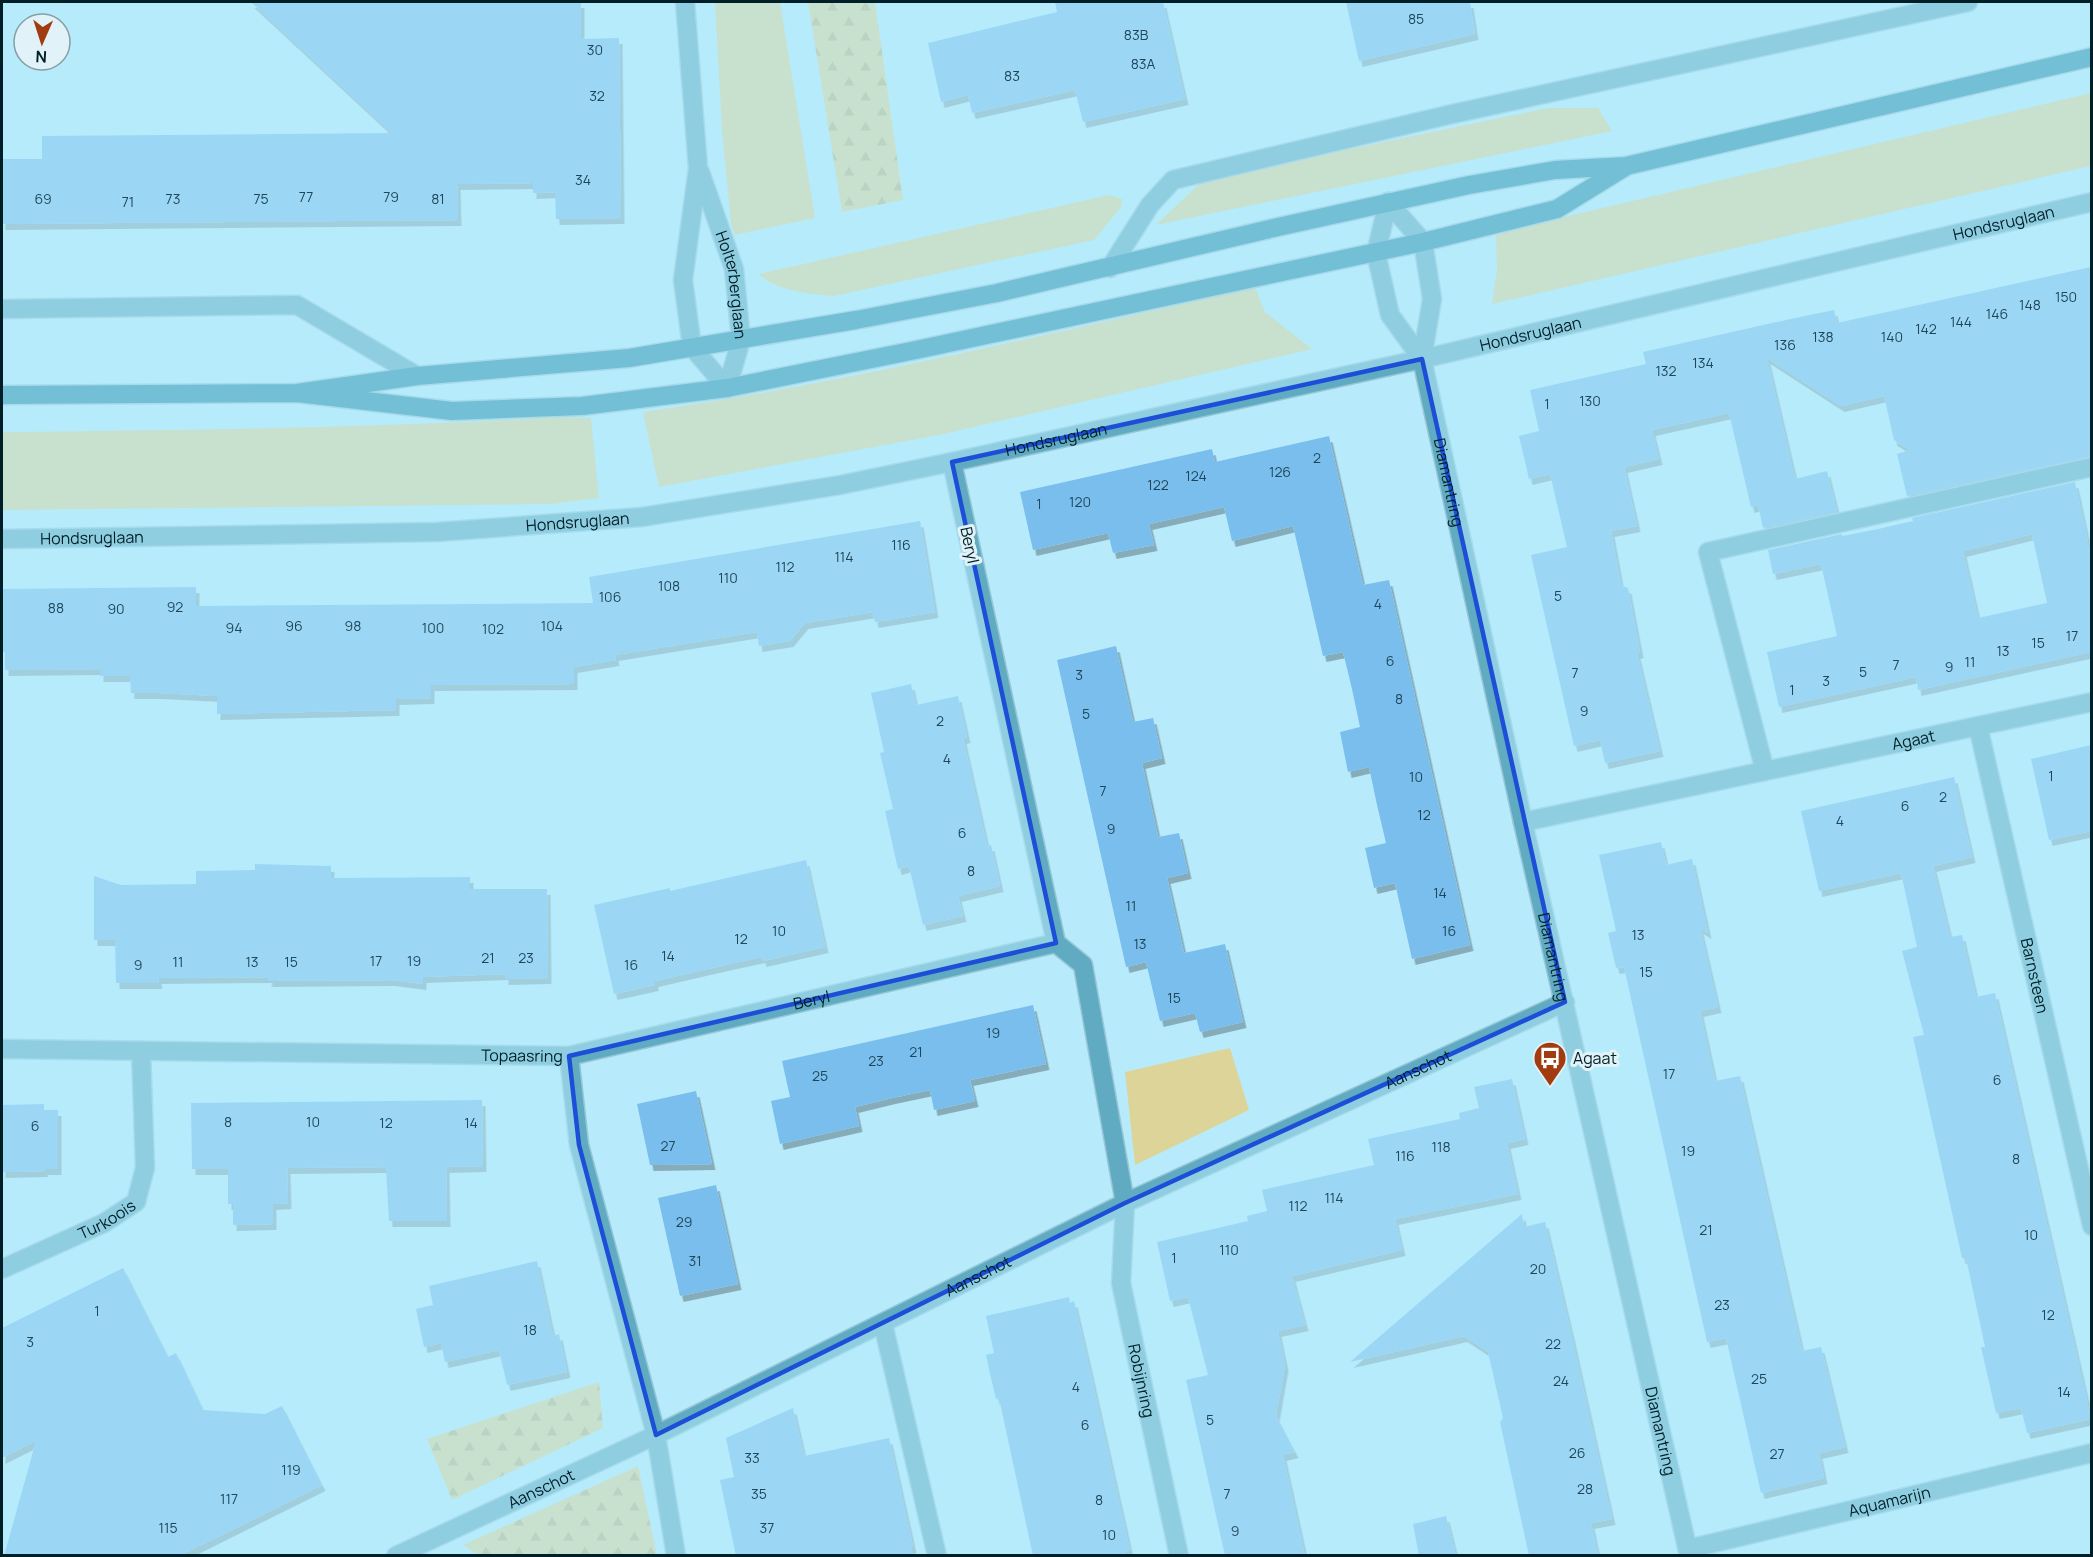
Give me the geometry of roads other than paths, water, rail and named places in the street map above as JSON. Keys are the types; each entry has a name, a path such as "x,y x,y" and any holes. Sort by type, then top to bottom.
{"main road":[{"path":"297,393 417,376 629,358 997,293 1388,202 1555,170 1626,166 2091,57"},
{"path":"2,395 297,393 452,411 582,406 728,387 939,346 1423,242 1557,209 1626,166"}],"street":[{"name":"Holterberglaan","path":"685,2 698,168 683,280 692,347"},
{"path":"1110,268 1150,205 1173,180 1452,114 1968,2"},
{"name":"Holterberglaan","path":"698,168 734,269 741,340 728,387"},
{"path":"1388,202 1423,242"},
{"name":"Diamantring","path":"1388,202 1376,253 1390,315 1422,359"},
{"name":"Hondsruglaan","path":"2,539 437,532 642,517 840,485 952,462 1422,359 2091,202"},
{"name":"Diamantring","path":"1423,242 1432,299 1422,359 1523,822 1688,1552"},
{"path":"2,309 297,305 417,376"},
{"path":"692,347 728,387"},
{"name":"Beryl","path":"569,1056 1056,944 952,462"},
{"path":"1765,771 1708,552 2091,467"},
{"name":"Agaat","path":"1523,822 2091,702"},
{"name":"Barnsteen","path":"1978,726 2091,1226"},
{"path":"1056,944 1083,965 1125,1203"},
{"name":"Aanschot","path":"396,1556 656,1435 1125,1203 1565,1002"},
{"name":"Topaasring","path":"2,1049 569,1056 579,1145 656,1435 676,1556"},
{"name":"Turkoois","path":"2,1269 104,1223 136,1202 145,1168 141,1051"},
{"name":"Robijnring","path":"1125,1203 1121,1283 1179,1556"},
{"path":"883,1324 937,1556"},
{"name":"Aquamarijn","path":"1688,1552 2091,1453"}],"place":[{"name":"Agaat","path":"1550,1087"}]}
